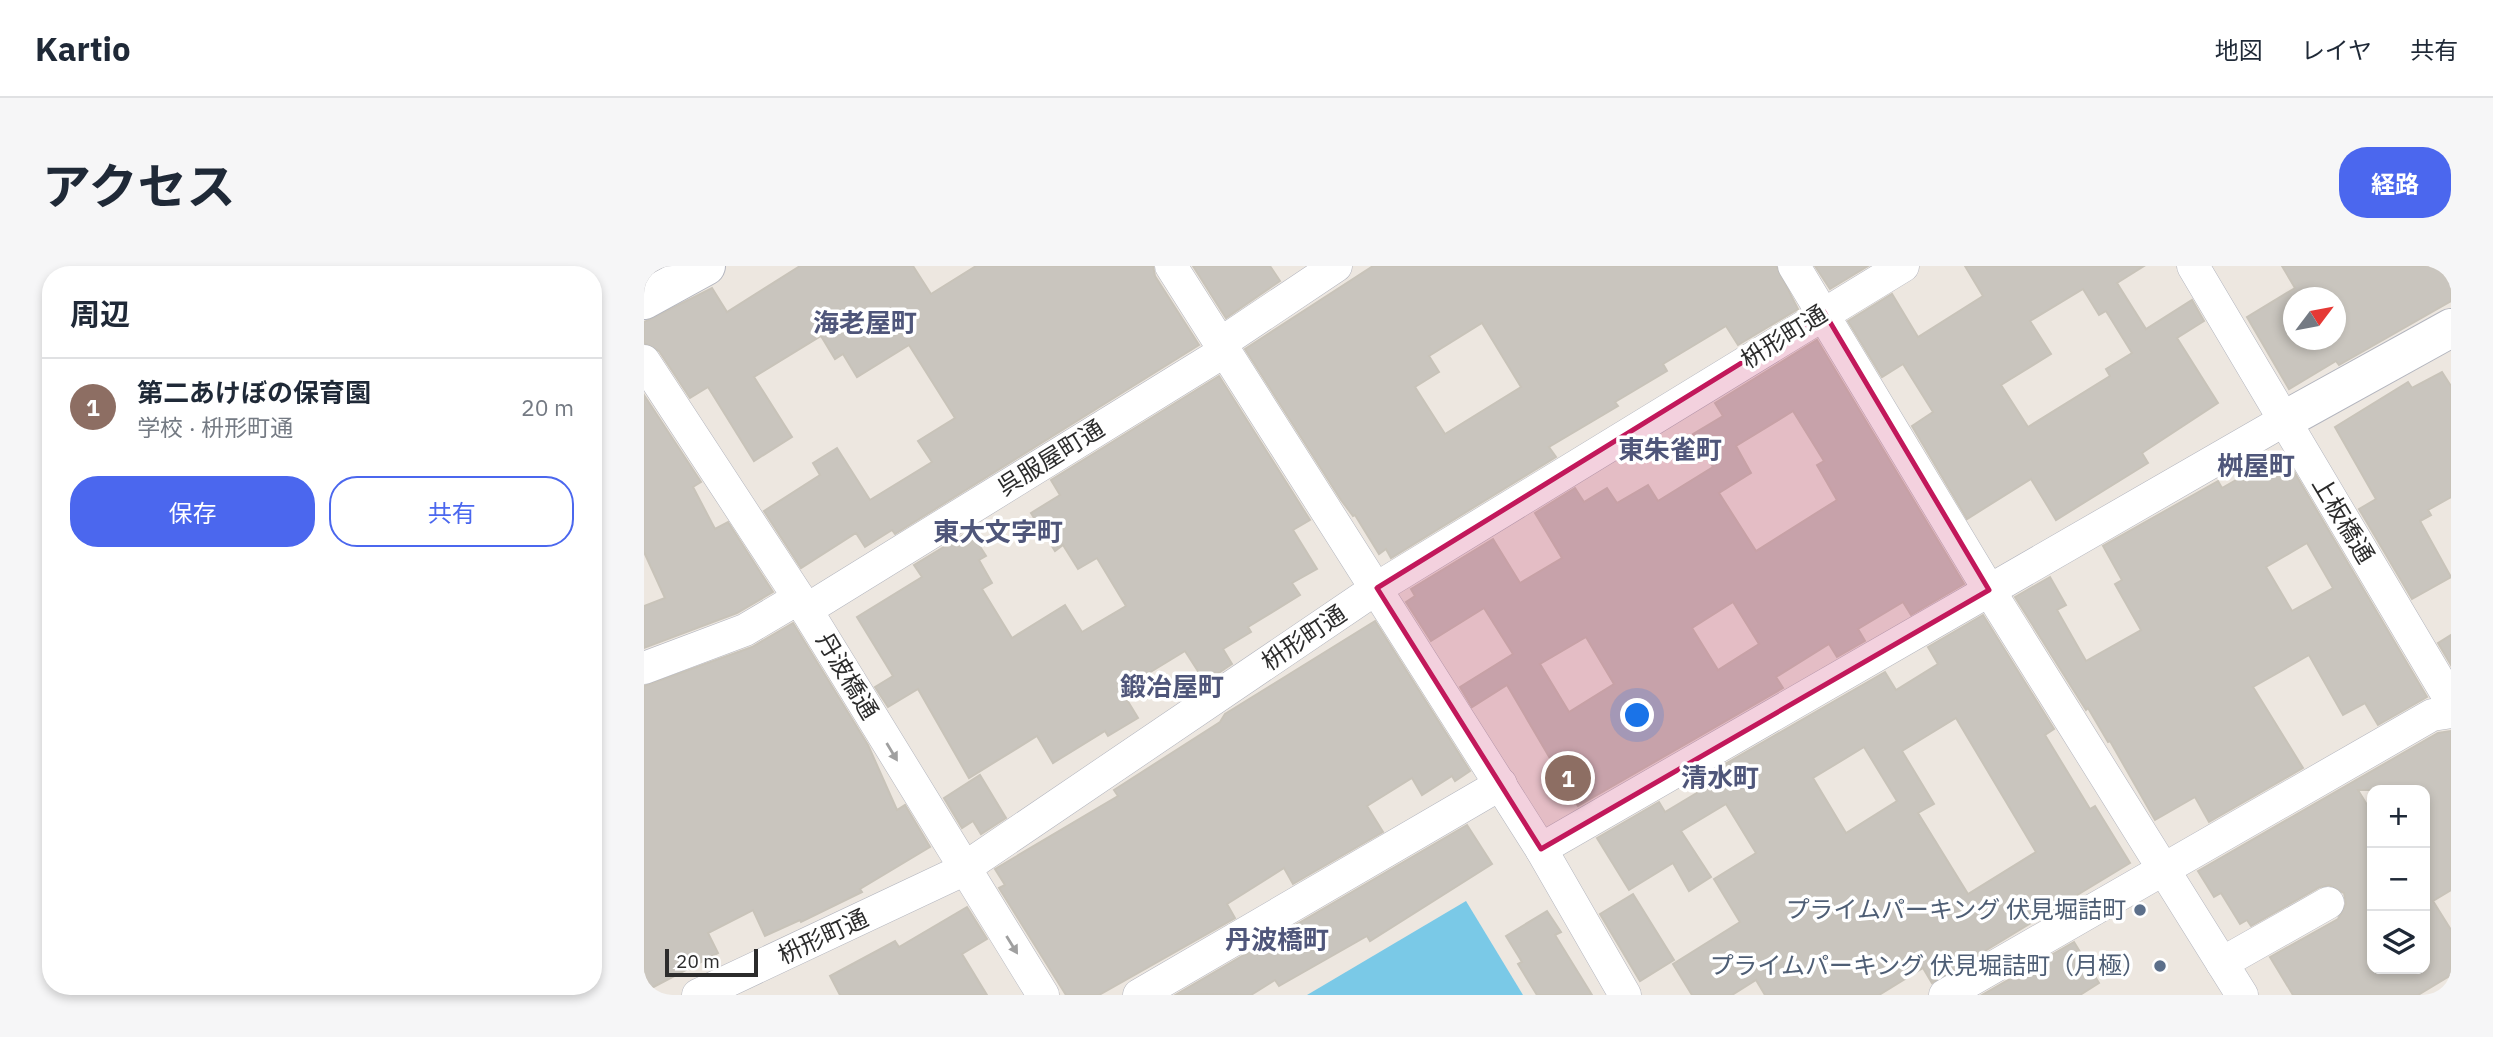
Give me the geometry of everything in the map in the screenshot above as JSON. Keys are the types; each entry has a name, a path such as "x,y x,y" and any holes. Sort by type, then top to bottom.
{"street":[{"path":"644,300 706,266"},
{"path":"1171,266 1501,784 1625,995"},
{"name":"呉服屋町通","path":"644,668 745,630 802,604 1223,347 1336,266"},
{"path":"1794,266 1825,312 1989,590 2242,995"},
{"name":"枡形町通","path":"698,995 844,929 964,868 1377,588 1903,266"},
{"name":"上板橋通","path":"2193,266 2451,701"},
{"path":"1541,849 2283,421 2451,328"},
{"name":"丹波橋通","path":"644,362 802,604 1043,995"},
{"path":"1945,995 2432,715 2451,712"},
{"path":"1139,995 1501,784"},
{"path":"2222,963 2328,903"}],"highlighted area":[{"path":"1824,312 1989,590 1541,849 1377,588"}],"water":[{"path":"1466,901 1523,995 1307,995"}],"building":[{"path":"800,266 913,266 931,294 976,266 1153,266 1155,276 1199,345 895,534 892,530 865,547 856,533 801,568 764,511 820,475 813,463 837,448 870,500 932,462 918,441 955,418 909,345 857,377 843,354 835,359 821,336 754,377 792,437 754,461 708,387 690,398 659,351 644,343 644,322 712,288 727,312"},
{"path":"1193,266 1270,266 1280,281 1226,318"},
{"path":"1373,266 1776,266 1798,309 1738,345 1726,326 1663,364 1667,371 1615,402 1618,406 1549,447 1556,457 1391,558 1386,549 1379,554 1355,515 1353,516 1341,500 1245,349","holes":["1482,323 1521,387 1445,434 1415,387 1439,372 1429,356"]},
{"path":"1815,266 1868,266 1830,289"},
{"path":"1965,266 2144,266 2117,283 2146,329 2192,300 2204,321 2177,338 2218,403 2142,453 2148,463 2056,520 2031,479 1967,519 1912,426 1933,412 1903,364 1882,377 1848,321 1892,294 1918,337 1983,296","holes":["2083,289 2099,315 2106,311 2132,353 2106,369 2110,376 2028,427 2001,385 2051,354 2030,321"]},
{"path":"2282,266 2451,266 2451,301 2339,365 2336,361 2289,389 2247,317 2283,295 2283,350 2346,350 2346,287 2294,287"},
{"path":"1817,340 1964,584 1911,615 1903,602 1858,629 1865,641 1837,657 1829,644 1776,677 1783,688 1578,806 1507,685 1472,707 1460,687 1513,654 1484,608 1431,641 1406,602 1415,596 1411,589 1493,539 1520,583 1562,558 1535,513 1575,488 1584,502 1607,488 1617,503 1648,485 1658,501 1713,467 1693,434 1723,416 1715,403","holes":["1793,411 1824,461 1817,465 1837,500 1756,551 1719,493 1751,473 1736,446","1733,602 1759,644 1718,670 1692,628","1586,637 1614,684 1569,712 1540,664"]},
{"path":"2442,372 2451,386 2451,497 2428,510 2431,515 2420,521 2451,577 2412,599 2359,509 2376,499 2335,427 2408,382 2412,388"},
{"path":"1219,376 1310,520 1293,530 1317,569 1292,583 1300,595 1248,627 1251,632 1223,649 1232,664 1205,682 1185,651 1121,690 1138,718 1108,736 1105,731 1053,763 1037,736 969,778 918,689 888,707 875,687 893,676 857,617 922,577 914,565 970,531 986,556 979,560 992,583 982,589 1012,638 1065,605 1082,632 1126,606 1097,558 1078,569 1063,545 1055,551 1031,513 1060,495 1051,480"},
{"path":"644,395 701,482 693,487 715,529 728,522 773,592 737,613 644,648 644,606 665,598 644,552"},
{"path":"2283,453 2427,697 2378,725 2365,703 2343,715 2309,655 2253,687 2303,768 2209,822 2195,797 2155,820 2110,741 2108,742 2088,708 2086,710 2015,597 2050,577 2066,605 2057,610 2086,661 2141,630 2115,584 2122,580 2103,546 2218,481 2222,488","holes":["2307,543 2333,588 2292,611 2266,567"]},
{"path":"1983,615 2054,729 2045,735 2090,809 2095,806 2130,863 1932,983 1923,968 1879,995 1765,995 1756,980 1732,995 1692,995 1673,964 1740,922 1714,879 1756,853 1726,804 1681,831 1711,877 1689,891 1673,863 1629,890 1597,838 1659,802 1665,812 1725,776 1720,767 1885,672 1896,690 1938,664 1928,647","holes":["1956,718 2036,852 1968,894 1918,813 1934,804 1902,751","1864,747 1897,801 1846,833 1813,778"]},
{"path":"1375,621 1470,771 1455,781 1452,776 1422,795 1412,778 1367,806 1383,832 1293,884 1284,868 1227,904 1235,918 1099,995 1066,995 999,888 1005,885 995,869 1118,796 1114,790 1220,722 1225,714"},
{"path":"793,623 868,745 897,810 905,805 930,847 860,889 862,892 801,922 800,920 765,936 753,910 708,933 718,953 644,992 644,686 752,647"},
{"path":"2451,635 2451,665 2438,643"},
{"path":"2451,731 2451,890 2433,901 2451,930 2451,975 2418,995 2293,995 2270,957 2338,919 2346,904 2344,893 2329,885 2320,887 2251,926 2247,920 2240,924 2221,893 2214,897 2198,871 2438,733"},
{"path":"980,775 1006,818 981,834 973,821 962,828 944,798"},
{"path":"1467,825 1492,864 1370,941 1367,936 1279,986 1275,980 1251,995 1177,994"},
{"path":"1633,894 1674,960 1640,981 1600,914"},
{"path":"967,907 987,939 962,954 987,995 840,995 830,976 895,941 899,947"},
{"path":"1547,911 1561,932 1555,935 1592,995 1537,995 1518,964 1522,962 1506,936"},
{"path":"2074,942 2099,983 2080,995 1982,995"}],"place":[{"name":"第二あけぼの保育園","path":"1568,778"},
{"name":"プライムパーキング 伏見堀詰町","path":"2140,910"},
{"name":"プライムパーキング 伏見堀詰町（月極）","path":"2160,966"}],"district":[{"name":"海老屋町","path":"865,323"},
{"name":"東朱雀町","path":"1670,450"},
{"name":"桝屋町","path":"2256,466"},
{"name":"東大文字町","path":"998,532"},
{"name":"鍛冶屋町","path":"1172,687"},
{"name":"清水町","path":"1720,778"},
{"name":"丹波橋町","path":"1277,940"}]}
